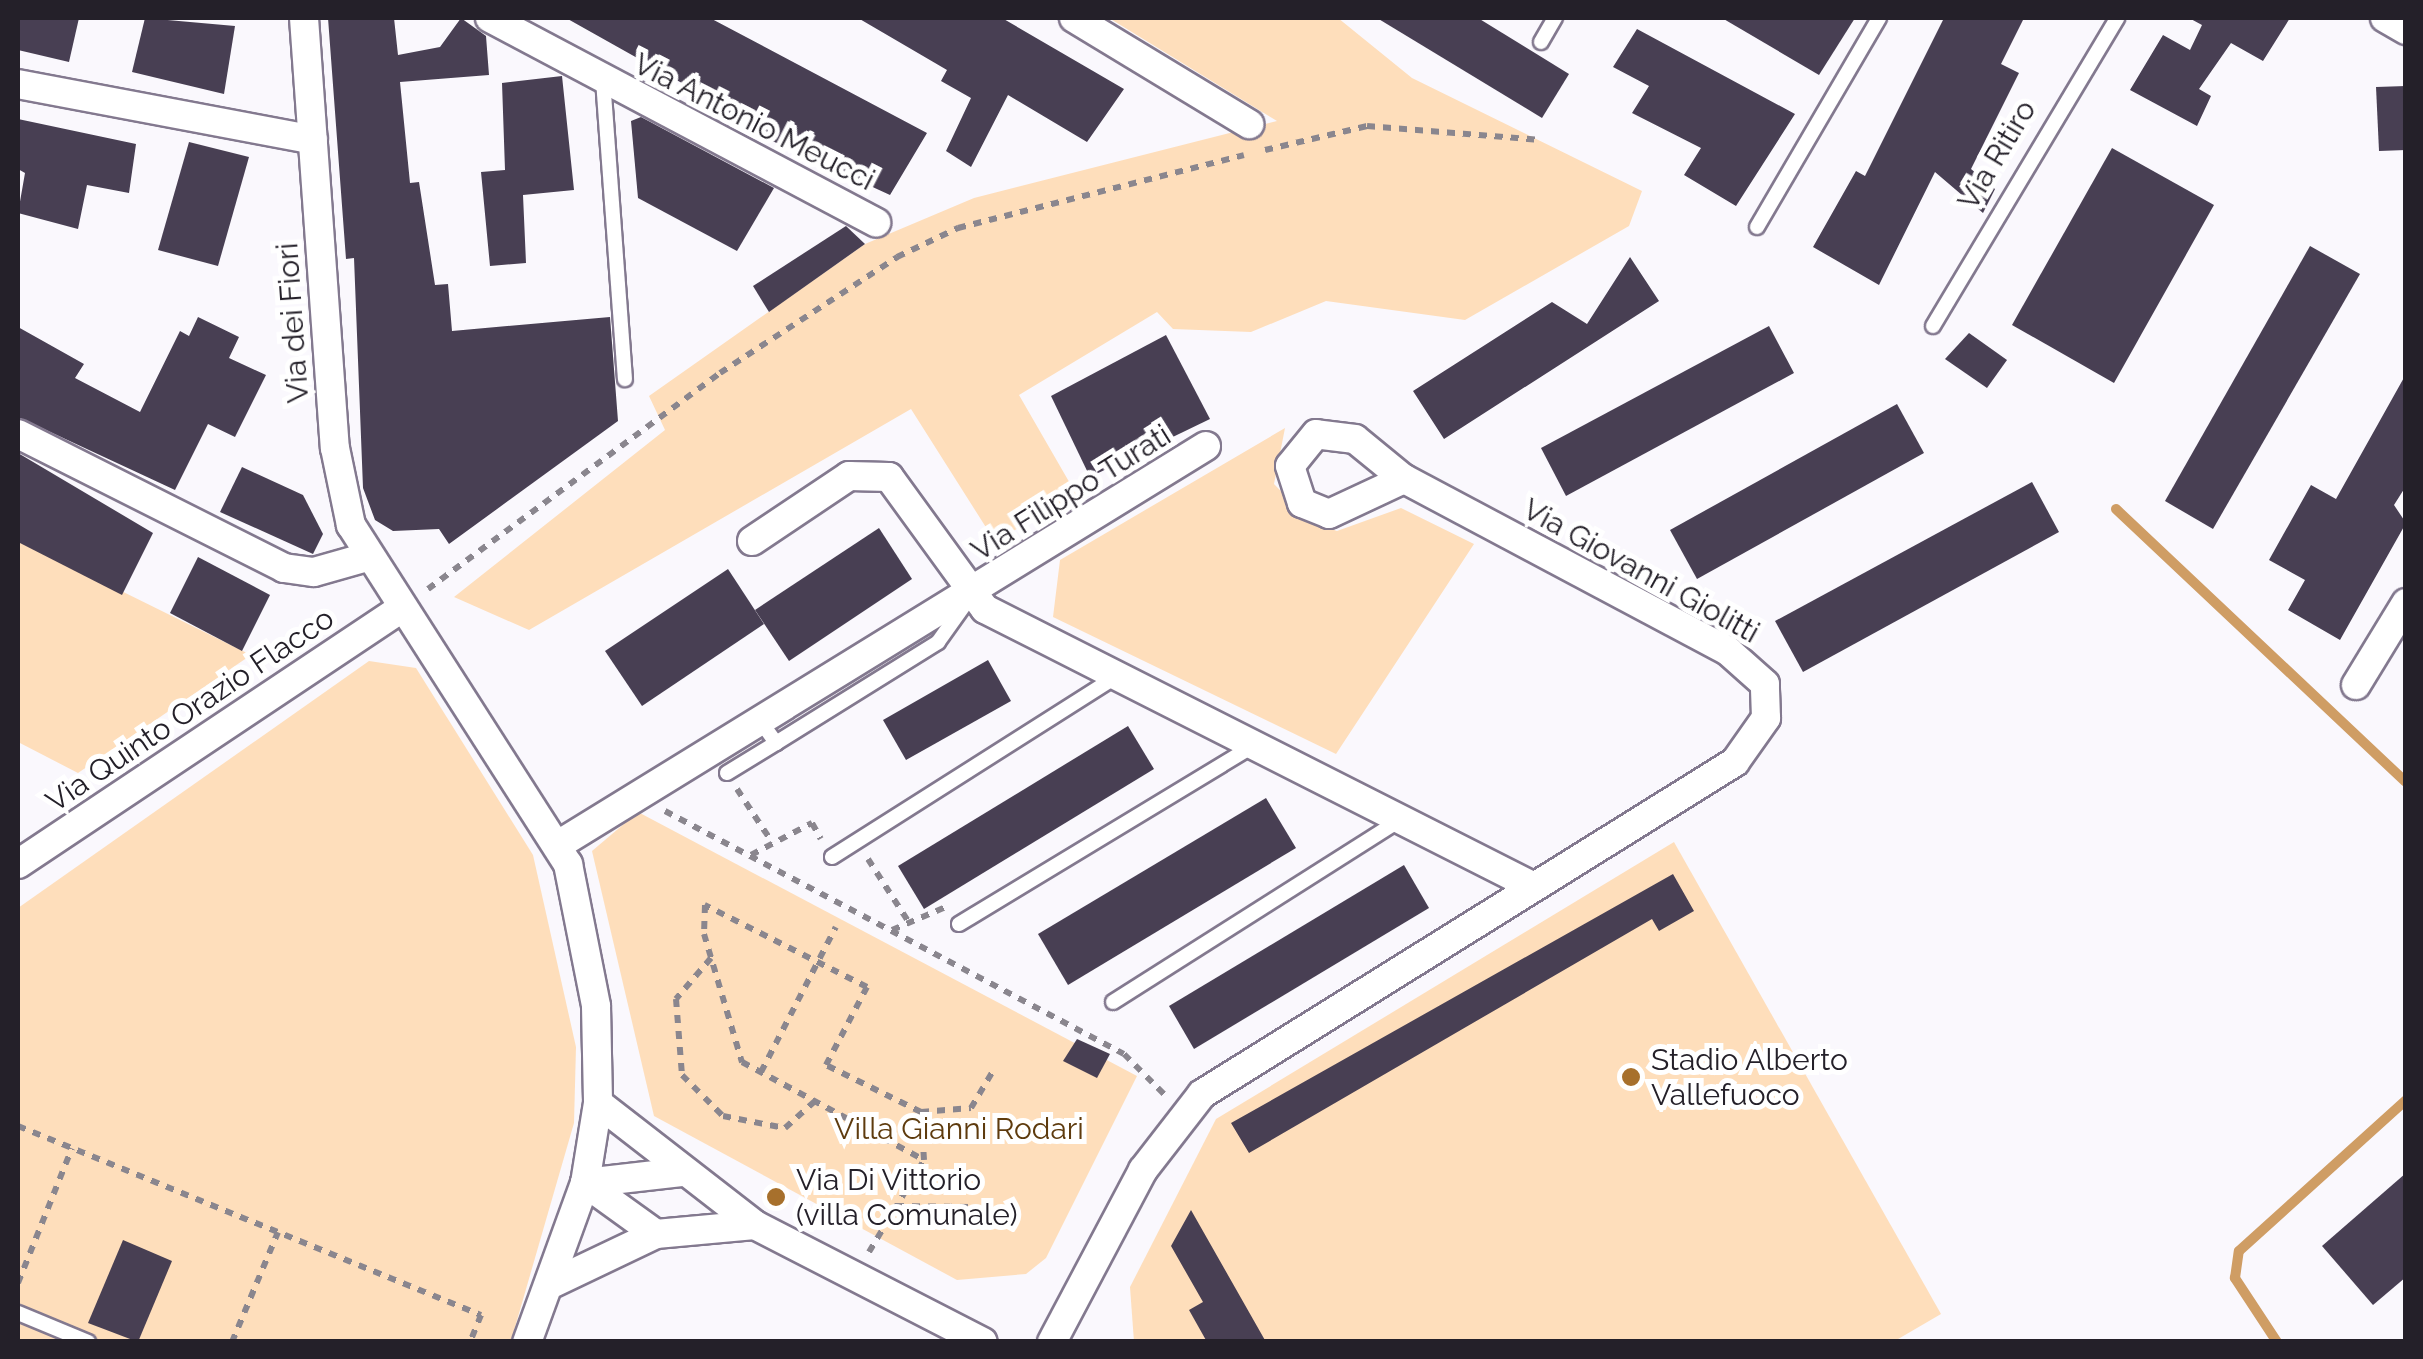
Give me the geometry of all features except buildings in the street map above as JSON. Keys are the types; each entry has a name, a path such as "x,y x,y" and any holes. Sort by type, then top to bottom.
{"street":[{"name":"Via dei Fiori","path":"304,18 334,448 368,557 399,610 558,844"},
{"name":"Via Antonio Meucci","path":"490,18 876,222"},
{"path":"1074,18 1249,124"},
{"path":"2385,18 2406,30"},
{"path":"18,84 313,140"},
{"path":"18,434 284,568 314,572 368,557"},
{"name":"Via Filippo Turati","path":"558,844 638,797 768,733 971,594 1206,446"},
{"path":"752,540 849,476 876,471 898,484 971,594 1116,677 1534,888"},
{"name":"Via Giovanni Giolitti","path":"1052,1342 1181,1114 1230,1073 1736,762 1766,718 1765,684 1728,651 1404,479"},
{"path":"2356,685 2406,602"},
{"name":"Via Quinto Orazio Flacco","path":"18,864 399,610"},
{"path":"527,1342 585,1183 598,1103 596,1006 558,844"},
{"path":"598,1103 681,1172 755,1225 983,1342"},
{"path":"585,1183 681,1172"},
{"path":"585,1183 656,1234"},
{"path":"551,1284 656,1234 755,1225"}],"lane":[{"path":"1540,42 1555,18"},
{"path":"1757,226 1879,18"},
{"name":"Via Ritiro","path":"1933,326 2118,18"},
{"name":"Via Antonio Meucci","path":"603,80 625,379"},
{"path":"832,857 1116,677"},
{"name":"Via Filippo Turati","path":"727,773 768,733"},
{"path":"959,924 1253,746"},
{"path":"1113,1002 1400,820"},
{"path":"18,1313 88,1342"}],"path":[{"path":"399,610 720,373 843,289 958,228 1368,126 1540,140"},
{"path":"727,773 772,842"},
{"path":"638,797 1124,1054 1181,1114"},
{"path":"750,856 812,823 832,857"},
{"path":"857,842 908,921"},
{"path":"892,930 944,900 959,924"},
{"path":"924,1160 742,1062 711,958 705,905 867,988 826,1065 921,1112 971,1108 993,1071"},
{"path":"760,1072 836,927"},
{"path":"711,958 676,999 682,1075 722,1116 785,1128 815,1101"},
{"path":"856,1275 924,1160 921,1112"},
{"path":"18,1126 481,1315 470,1342"},
{"path":"18,1284 72,1148"},
{"path":"894,1206 970,1207"},
{"path":"232,1342 278,1232"}],"green space":[{"path":"1109,18 1338,18 1412,78 1642,191 1629,226 1465,320 1326,301 1251,332 1173,329 1157,312 1019,395 1079,499 994,540 911,409 529,630 454,597 665,430 649,396 865,244 974,198 1277,121"},
{"path":"1285,428 1274,484 1311,522 1337,531 1401,508 1474,544 1336,754 1053,617 1060,560"},
{"path":"18,540 251,655 78,773 18,742"},
{"path":"369,661 416,668 533,855 576,1047 574,1123 511,1341 18,1341 18,908"},
{"name":"Villa Gianni Rodari","path":"638,812 1137,1076 1046,1258 1026,1274 957,1280 654,1116 592,851"},
{"name":"Stadio Alberto Vallefuoco","path":"1674,842 1941,1314 1893,1342 1134,1342 1130,1287 1216,1119"}],"waterway":[{"path":"2116,509 2406,782"},
{"path":"2277,1342 2235,1278 2239,1251 2406,1100"}],"place":[{"name":"Stadio Alberto Vallefuoco","path":"1631,1077"},
{"name":"Via Di Vittorio (villa Comunale)","path":"776,1197"}]}
